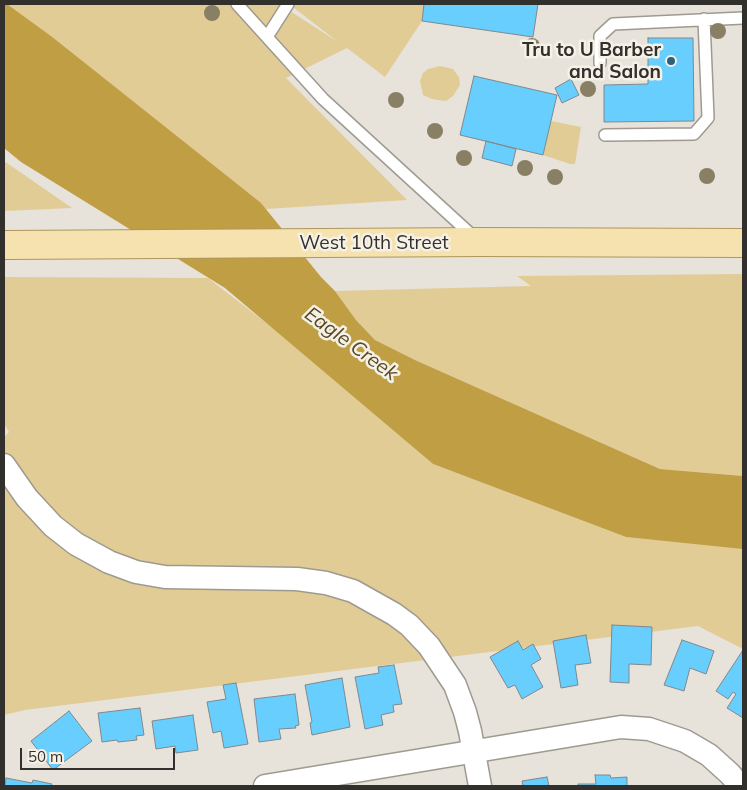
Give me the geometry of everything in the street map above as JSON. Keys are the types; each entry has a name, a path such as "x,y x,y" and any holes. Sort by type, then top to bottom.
{"main road":[{"name":"West 10th Street","path":"4,245 480,242 743,243"}],"street":[{"path":"4,465 27,498 53,526 84,549 136,572 165,577 298,579 316,581 344,588 378,604 409,625 429,646 455,685 470,731 480,786"},
{"path":"265,786 611,728 640,727 668,734 693,746 709,756 730,774 740,786"}],"lane":[{"path":"237,4 323,99 480,242"},
{"path":"267,37 288,4"},
{"path":"600,63 600,36 612,24 743,18"},
{"path":"605,135 694,134 708,118 704,20"}],"shaded area":[{"path":"7,4 279,4 338,42 289,4 424,4 422,21 385,77 347,48 286,78 407,200 266,209 51,36"},
{"path":"440,66 453,69 459,77 460,85 453,96 446,101 432,99 423,95 420,81 423,73 428,69"},
{"path":"551,121 581,127 575,164 543,155"},
{"path":"4,161 72,208 4,211"},
{"path":"743,274 743,476 660,469 415,360 375,340 356,320 335,291 531,286 517,276"},
{"path":"4,277 208,278 274,329 433,464 626,537 743,548 743,649 698,626 25,710 4,715 4,437 9,432 4,424"}],"water":[{"name":"Eagle Creek","path":"4,4 7,4 51,36 261,203 321,277 335,291 356,320 375,340 415,360 660,469 743,476 743,549 626,537 433,464 225,288 21,162 4,148"}],"building":[{"path":"424,4 538,4 533,37 422,21"},
{"name":"Tru to U Barber and Salon","path":"648,38 693,38 694,121 604,122 604,85 648,84"},
{"path":"474,76 557,95 543,155 460,135"},
{"path":"571,79 579,95 562,103 555,88"},
{"path":"486,141 516,149 512,166 482,158"},
{"path":"612,625 652,627 651,665 629,664 629,683 610,682"},
{"path":"586,635 591,663 575,665 578,685 561,688 553,641"},
{"path":"682,640 714,651 706,674 690,668 684,691 664,685"},
{"path":"518,641 523,650 533,644 541,659 531,665 543,687 522,699 515,685 508,688 490,657"},
{"path":"743,650 743,718 727,708 736,694 733,692 728,699 716,691"},
{"path":"394,665 402,704 393,705 394,712 381,715 383,725 365,729 355,677 379,673 378,667"},
{"path":"342,678 350,727 312,735 310,723 312,722 305,685"},
{"path":"236,683 248,744 224,748 221,731 213,733 207,702 226,699 223,685"},
{"path":"295,694 299,725 295,726 296,728 279,729 281,739 259,742 254,699"},
{"path":"140,708 144,735 136,736 137,740 102,742 98,713"},
{"path":"69,711 92,741 53,770 31,741"},
{"path":"193,715 198,750 176,753 175,746 156,749 152,721"},
{"path":"595,775 610,775 611,778 627,777 627,786 578,786 578,784 596,784"},
{"path":"547,777 549,786 523,786 522,781"},
{"path":"6,778 32,783 33,780 52,784 51,786 5,786"}],"place":[{"name":"Tru to U Barber and Salon","path":"671,61"}]}
